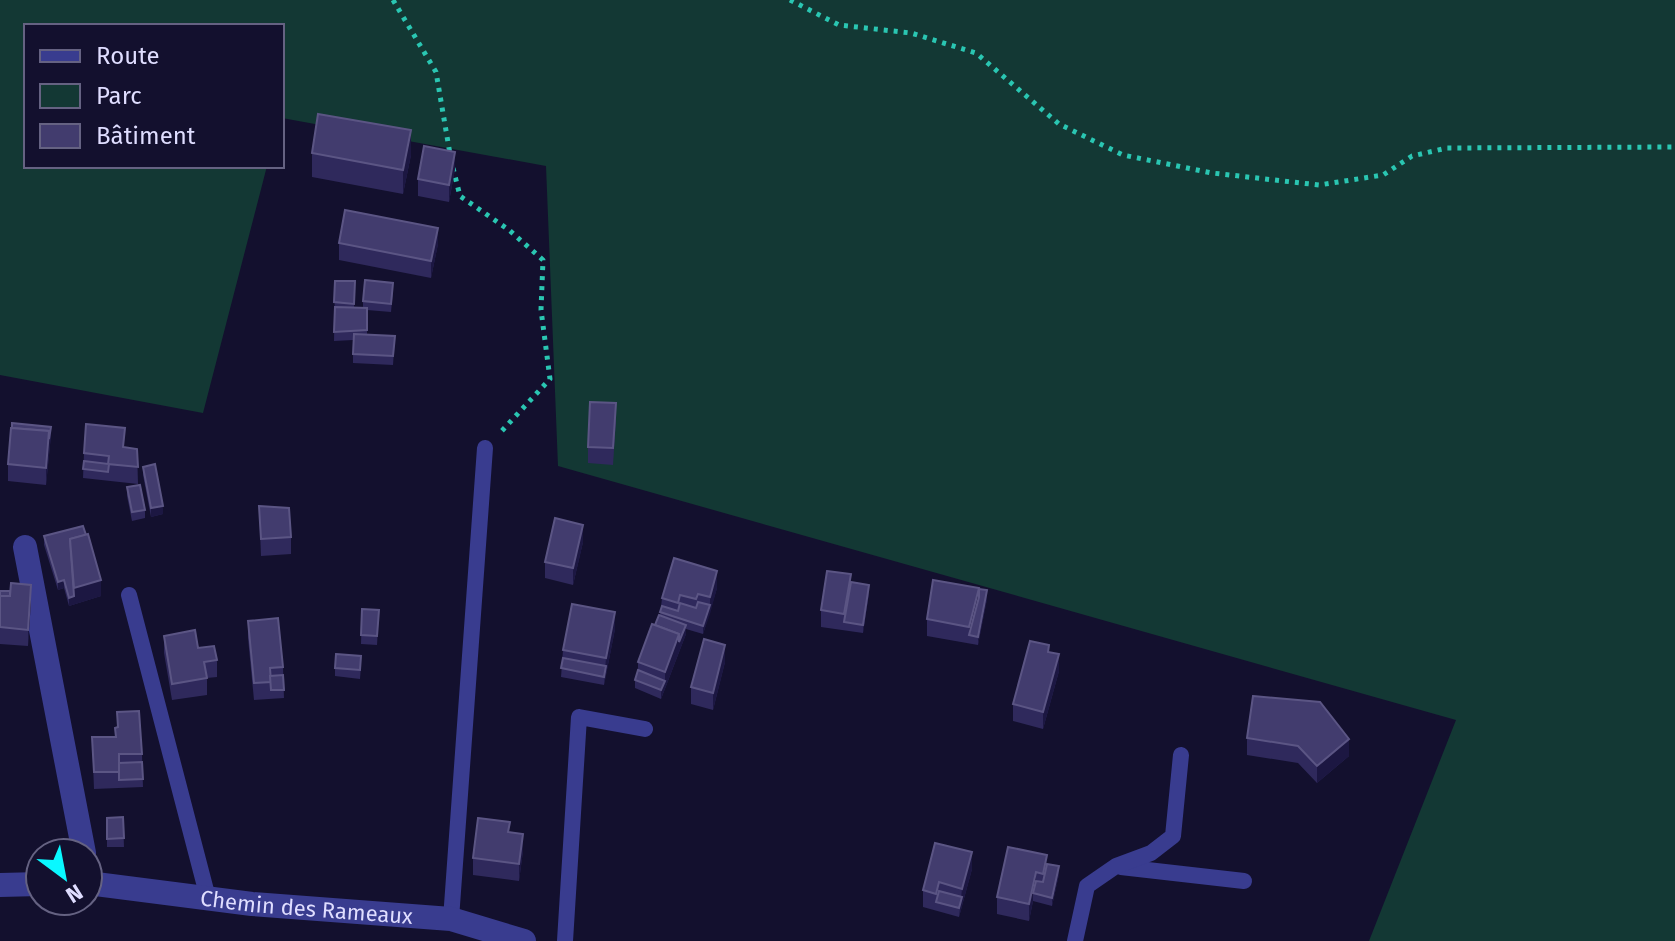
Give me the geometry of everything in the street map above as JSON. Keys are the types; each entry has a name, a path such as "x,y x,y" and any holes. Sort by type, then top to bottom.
{"street":[{"path":"25,547 81,837"},
{"name":"Chemin des Rameaux","path":"104,882 252,904 451,919 524,941"},
{"path":"0,885 24,884"}],"lane":[{"path":"451,919 485,448"},
{"path":"129,595 208,898"},
{"path":"565,941 579,717 645,729"},
{"path":"1075,941 1087,886 1116,866 1151,853 1173,836 1181,755"},
{"path":"1116,866 1244,881"}],"path":[{"path":"393,0 436,72 449,154 460,196 509,230 543,260 541,310 550,379 485,448"},
{"path":"790,0 839,25 911,33 976,53 1059,124 1123,155 1212,173 1319,185 1383,175 1412,156 1447,148 1675,147"}],"green space":[{"path":"0,0 1675,0 1675,941 1369,941 1456,720 558,466 546,166 284,118 284,24 24,24 24,168 266,168 203,413 0,375"}],"building":[{"path":"318,114 411,130 403,170 312,153"},
{"path":"424,146 455,152 449,185 418,179"},
{"path":"345,210 438,228 431,261 339,243"},
{"path":"365,280 393,283 391,304 363,301"},
{"path":"335,281 355,281 354,304 334,302"},
{"path":"335,307 367,308 367,330 334,332"},
{"path":"354,334 395,336 393,356 353,354"},
{"path":"590,402 616,403 613,448 588,447"},
{"path":"12,423 51,427 49,439 49,431 12,428"},
{"path":"86,424 125,428 123,447 137,449 138,467 108,464 109,456 84,453"},
{"path":"11,428 49,431 46,468 8,464"},
{"path":"84,461 109,464 108,472 83,469"},
{"path":"155,464 163,506 151,508 143,467"},
{"path":"140,485 145,510 132,512 127,487"},
{"path":"259,506 289,508 291,537 261,539"},
{"path":"555,518 583,525 573,568 545,562"},
{"path":"83,526 86,535 70,539 74,596 69,598 64,580 58,582 44,536"},
{"path":"88,534 101,580 74,588 70,539"},
{"path":"674,558 717,571 710,597 698,594 696,599 680,595 678,603 662,598"},
{"path":"827,571 851,574 844,614 821,610"},
{"path":"933,580 979,588 969,627 927,619"},
{"path":"851,582 869,585 863,625 844,622"},
{"path":"11,583 31,585 28,630 0,627 0,596 10,596"},
{"path":"979,589 987,590 978,637 969,635"},
{"path":"0,591 10,591 10,596 0,596"},
{"path":"698,602 710,605 703,626 660,612 662,606 678,611 680,603 696,608"},
{"path":"572,604 615,612 606,658 563,650"},
{"path":"362,609 379,610 377,636 361,635"},
{"path":"659,615 686,625 679,642 679,634 655,625"},
{"path":"278,618 283,667 270,668 271,682 254,683 248,621"},
{"path":"652,624 679,634 665,672 638,662"},
{"path":"195,630 198,648 214,646 217,660 204,662 207,678 172,684 164,636"},
{"path":"704,639 725,645 713,693 691,687"},
{"path":"1030,641 1049,645 1048,652 1059,654 1043,712 1013,704"},
{"path":"336,654 361,656 360,670 335,668"},
{"path":"563,658 606,666 604,677 561,668"},
{"path":"638,670 665,681 661,690 635,680"},
{"path":"283,675 284,690 271,690 270,676"},
{"path":"1253,696 1320,702 1349,739 1317,766 1298,746 1247,738"},
{"path":"139,711 142,754 119,754 119,772 94,772 92,737 116,737 117,712"},
{"path":"142,762 143,779 119,780 119,763"},
{"path":"123,817 124,838 107,839 107,818"},
{"path":"478,818 510,822 508,832 523,834 519,864 473,858"},
{"path":"935,843 972,852 962,889 939,882 936,894 923,890"},
{"path":"1008,847 1047,855 1043,874 1036,872 1029,904 997,897"},
{"path":"1047,864 1059,866 1052,898 1033,893 1036,881 1043,882"},
{"path":"939,891 962,897 959,908 936,902"}]}
